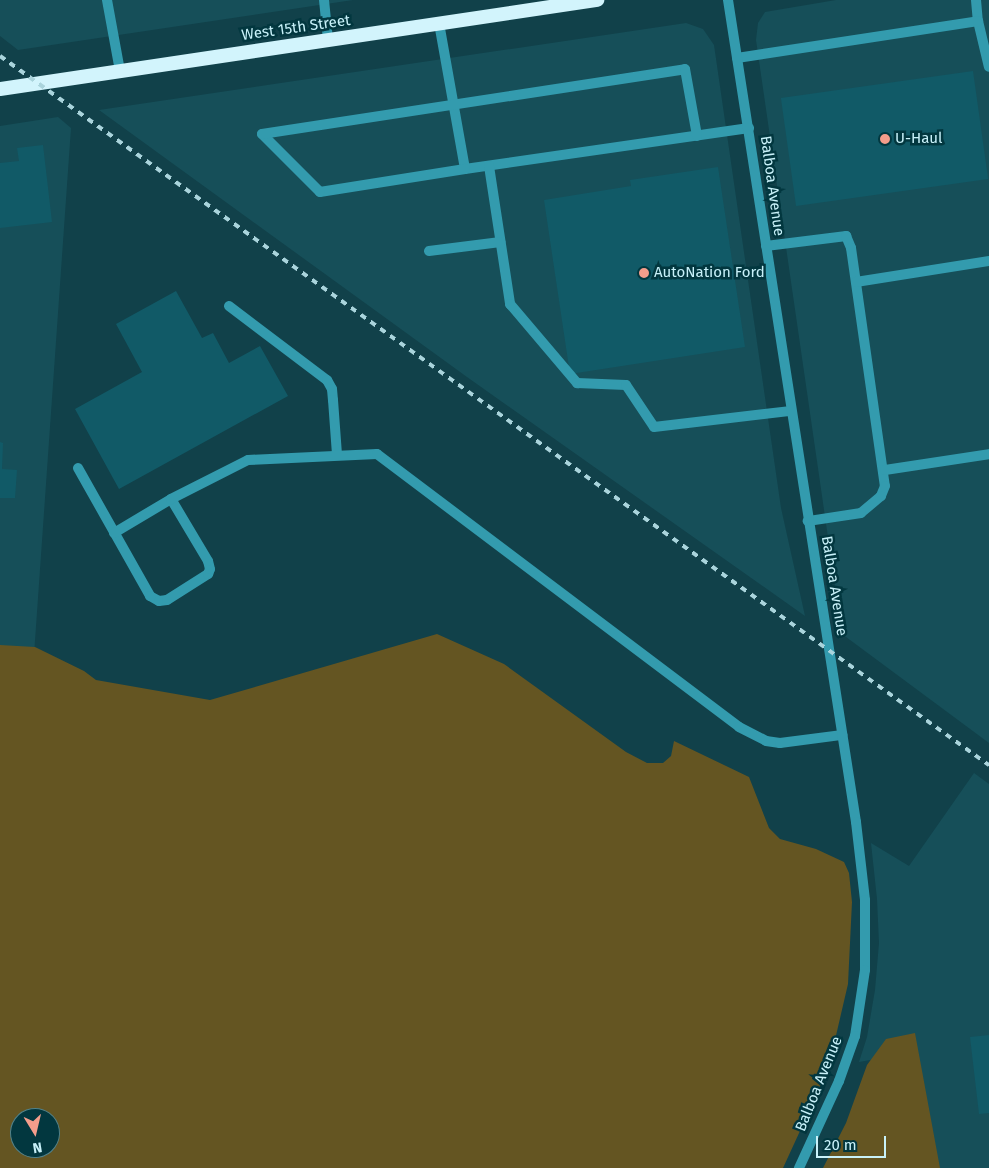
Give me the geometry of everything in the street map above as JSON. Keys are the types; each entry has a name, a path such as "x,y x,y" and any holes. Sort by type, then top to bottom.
{"highway":[{"name":"West 15th Street","path":"0,89 440,23 519,6 597,0"}],"street":[{"path":"107,0 120,71"},
{"path":"324,0 328,40"},
{"name":"Balboa Avenue","path":"728,0 842,736 864,890 865,970 860,1012 846,1063 826,1114 799,1168"},
{"path":"976,0 978,21 989,68"},
{"path":"738,58 978,21"},
{"path":"440,23 465,169"},
{"path":"697,136 685,69 262,134 320,192 465,169 697,136 748,128"},
{"path":"489,166 510,304 577,383 626,385 654,427 791,411"},
{"path":"766,246 846,236 851,248 885,470 886,486 881,496 861,513 808,522"},
{"path":"429,251 500,242"},
{"path":"856,282 989,261"},
{"path":"230,306 327,380 332,389 334,400 337,454"},
{"path":"114,533 171,499 248,460 372,452 384,456 738,727 754,736 780,743 842,736"},
{"path":"885,470 989,454"},
{"path":"78,468 150,596 159,601 167,600 208,574 210,569 208,560 171,499"}],"shaded area":[{"path":"0,0 353,0 18,50 0,36"},
{"name":"U-Haul","path":"836,0 989,0 989,743 842,634 756,40 758,23 765,12"},
{"path":"686,23 703,29 714,45 781,508 805,616 467,377 99,110"},
{"path":"58,117 71,128 33,669 0,666 0,126"},
{"path":"437,634 504,664 626,752 647,763 663,763 671,756 674,741 749,777 769,828 780,839 816,849 844,862 849,873 852,902 848,984 828,1070 783,1168 0,1168 0,645 35,647 84,671 96,680 210,700"},
{"path":"974,773 989,784 989,1168 922,1168 904,1054 859,1062 867,1037 875,990 879,943 877,899 871,843 909,866"},
{"path":"915,1033 940,1168 823,1168 846,1123 867,1065 886,1039"}],"building":[{"name":"U-Haul","path":"973,71 988,179 796,206 781,98"},
{"path":"43,145 52,222 0,228 0,163 19,161 17,148"},
{"name":"AutoNation Ford","path":"718,167 745,347 570,374 544,200 631,186 630,180"},
{"path":"176,291 202,338 213,333 229,363 260,346 288,396 119,489 75,409 142,372 116,324"},
{"path":"0,442 3,443 2,469 17,470 15,498 0,498"},
{"path":"989,1035 989,1113 979,1114 970,1037"}],"railway":[{"path":"0,56 989,765"}],"place":[{"name":"U-Haul","path":"885,139"},
{"name":"AutoNation Ford","path":"644,273"}]}
